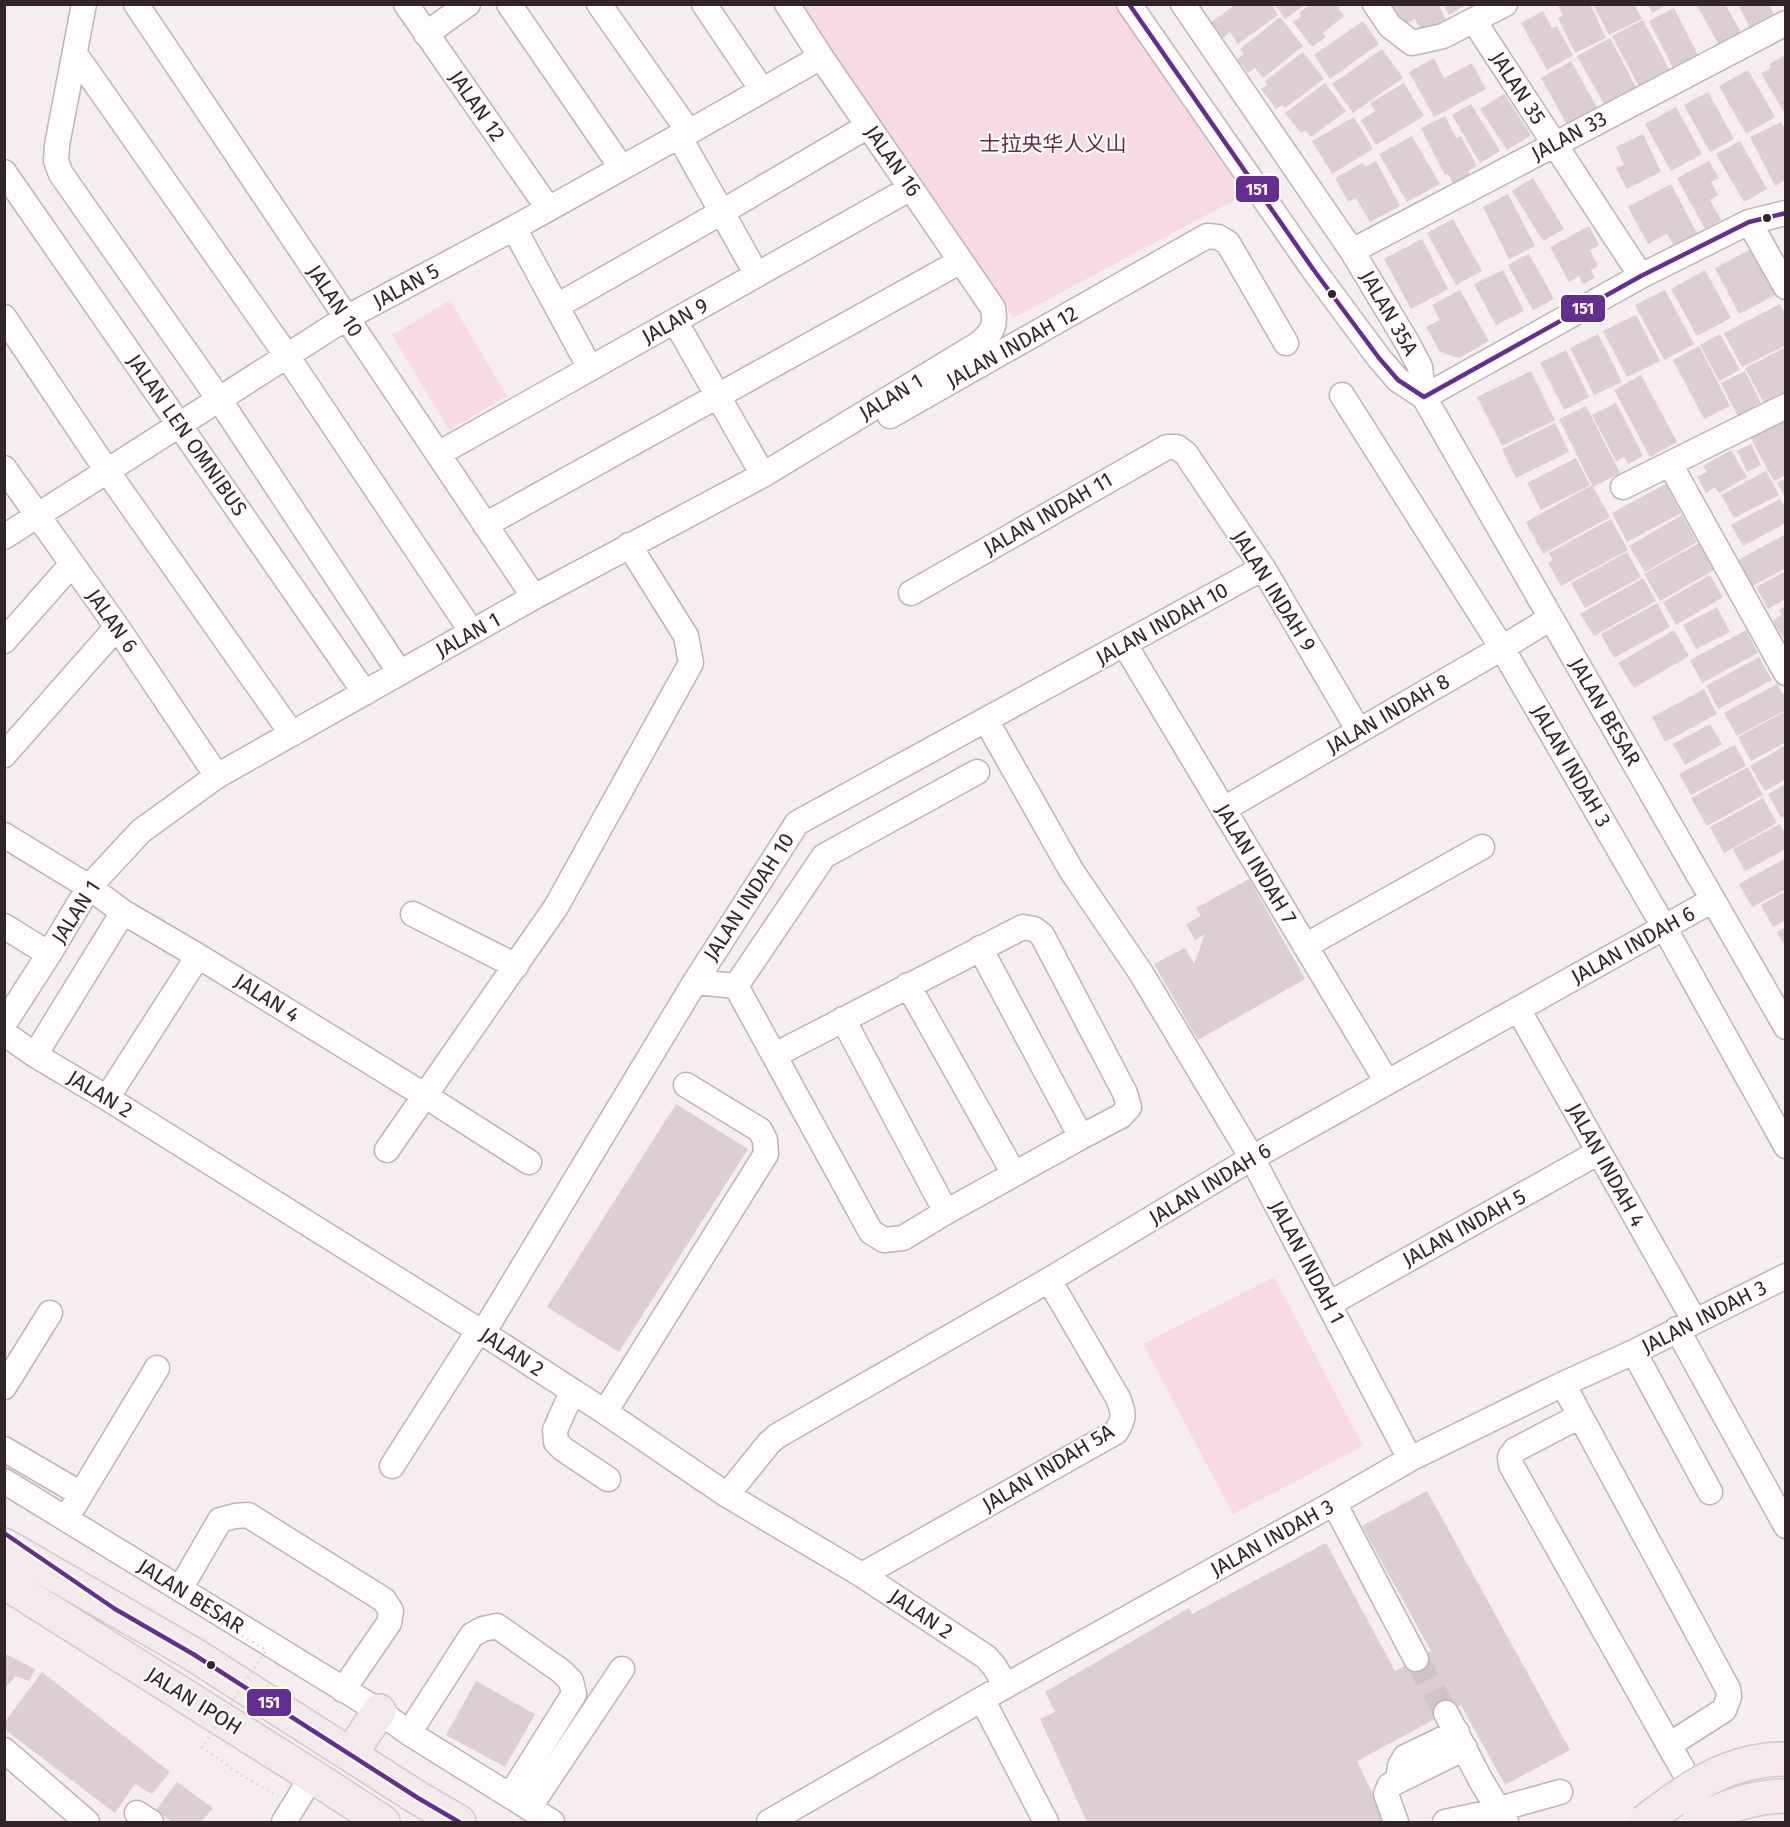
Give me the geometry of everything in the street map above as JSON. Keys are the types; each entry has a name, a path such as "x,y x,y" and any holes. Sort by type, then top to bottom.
{"highway":[{"path":"4,1533 115,1609"},
{"name":"JALAN IPOH","path":"4,1545 193,1654 459,1822"},
{"name":"JALAN IPOH","path":"4,1582 383,1822"},
{"path":"4,1592 136,1665"},
{"path":"351,1754 379,1711"},
{"path":"1644,1822 1678,1797 1716,1774 1755,1761 1785,1760"},
{"path":"1698,1822 1727,1807 1785,1796"},
{"path":"418,1798 474,1822"}],"street":[{"path":"84,4 57,145 56,160 61,174 219,399 400,673"},
{"name":"JALAN 10","path":"136,4 534,597"},
{"name":"JALAN 12","path":"406,4 548,208"},
{"path":"426,34 468,4"},
{"path":"509,4 621,167"},
{"path":"599,4 684,134 722,212 757,274"},
{"path":"704,4 762,90"},
{"name":"JALAN 16","path":"787,4 993,308 995,319"},
{"name":"JALAN 35A","path":"1130,4 1313,269 1379,358 1398,380 1424,397"},
{"name":"JALAN 35A","path":"1184,4 1352,251 1420,367 1424,397"},
{"path":"1375,4 1390,26 1412,43 1443,36 1505,4"},
{"name":"JALAN 35","path":"1474,21 1641,276"},
{"name":"JALAN 33","path":"1352,251 1785,23"},
{"path":"75,54 287,356 472,632"},
{"name":"JALAN 5","path":"4,537 346,318 514,228 821,57"},
{"path":"557,306 868,126"},
{"name":"JALAN LEN OMNIBUS","path":"5,173 365,693"},
{"name":"JALAN 9","path":"438,454 911,188"},
{"path":"1424,397 1641,276 1749,222 1785,213"},
{"path":"1749,222 1785,287"},
{"path":"514,228 590,368"},
{"name":"JALAN INDAH 12","path":"763,474 781,477 1207,236 1218,237 1228,243 1286,343"},
{"path":"485,525 961,261"},
{"path":"4,317 108,471 292,734"},
{"name":"JALAN 1","path":"4,1024 50,954 89,888 141,831 217,776 534,597 763,474 980,343 992,332 995,319"},
{"path":"675,321 763,474"},
{"name":"JALAN INDAH 3","path":"1342,395 1502,648 1664,927 1785,1146"},
{"name":"JALAN BESAR","path":"1424,397 1785,1027"},
{"path":"1623,488 1785,406"},
{"name":"JALAN INDAH 11","path":"911,592 1167,447 1177,447 1186,454"},
{"name":"JALAN INDAH 9","path":"1186,454 1263,568 1359,731"},
{"path":"1670,464 1785,673"},
{"name":"JALAN 6","path":"4,468 117,627 217,776"},
{"path":"387,1150 556,907 691,663 686,636 629,545"},
{"path":"4,642 72,564"},
{"name":"JALAN INDAH 10","path":"392,1466 481,1331 695,982 797,824 1263,568"},
{"name":"JALAN INDAH 8","path":"1224,809 1551,618"},
{"path":"4,755 117,627"},
{"name":"JALAN INDAH 7","path":"1125,645 1387,1082"},
{"name":"JALAN INDAH 1","path":"986,720 1071,870 1141,973 1252,1158 1410,1459"},
{"path":"736,986 824,856 976,772"},
{"name":"JALAN 4","path":"4,835 123,912 424,1095 529,1162"},
{"path":"1305,946 1482,846"},
{"name":"JALAN INDAH 6","path":"727,1495 777,1436 1049,1280 1252,1158 1713,900"},
{"path":"35,1055 123,912"},
{"path":"413,914 516,966"},
{"path":"4,926 50,954"},
{"path":"736,986 871,1232 884,1240 903,1238 1121,1116 1129,1107 1119,1082 1042,935 1034,929 1023,927 775,1055"},
{"path":"980,948 1081,1137"},
{"path":"108,1098 198,956"},
{"path":"695,982 736,986"},
{"path":"908,985 1014,1174"},
{"name":"JALAN INDAH 4","path":"1518,1009 1599,1152 1785,1526"},
{"path":"843,1019 946,1212"},
{"name":"JALAN 2","path":"4,1033 35,1055 108,1098 481,1331 727,1495 862,1575 986,1657 1006,1686"},
{"path":"605,1412 766,1154 765,1140 760,1130 686,1086"},
{"name":"JALAN INDAH 5","path":"1329,1304 1599,1152"},
{"name":"JALAN INDAH 3","path":"769,1822 982,1699 1410,1459 1634,1352 1785,1276"},
{"name":"JALAN INDAH 5A","path":"862,1575 1116,1431 1123,1421 1118,1398 1049,1280"},
{"path":"4,1387 13,1354 50,1313"},
{"path":"1634,1352 1710,1492"},
{"path":"66,1519 157,1368"},
{"path":"1563,1384 1728,1689 1729,1697 1724,1710 1669,1745"},
{"path":"572,1392 555,1430 556,1442 608,1479"},
{"path":"1580,1416 1515,1450 1510,1458 1511,1465 1712,1822"},
{"path":"4,1449 81,1494"},
{"name":"JALAN BESAR","path":"4,1481 379,1711 552,1822"},
{"path":"1335,1503 1416,1659"},
{"path":"180,1589 220,1520 248,1515 384,1600 391,1611 388,1623 343,1690"},
{"path":"410,1733 472,1635 483,1629 497,1626 561,1671 571,1681 574,1694 519,1802"},
{"path":"519,1802 622,1669"},
{"path":"982,1699 1046,1822"},
{"path":"1396,1822 1386,1794 1390,1785 1398,1780 1400,1766 1405,1757 1456,1731 1502,1816"},
{"path":"4,1750 87,1822"},
{"path":"289,1814 312,1776"},
{"path":"1445,1822 1502,1816 1560,1792"}],"path":[{"path":"221,1624 266,1650 202,1747 242,1775 289,1814"}],"green space":[{"name":"士拉央华人义山","path":"798,5 1119,5 1246,194 1013,318"},
{"path":"450,300 507,396 449,430 392,335"},
{"path":"1274,1277 1363,1446 1233,1514 1143,1344"}],"building":[{"path":"1236,4 1271,4 1278,15 1238,44 1230,32 1220,40 1209,24"},
{"path":"1275,4 1306,4 1285,19"},
{"path":"1311,4 1314,6 1343,4 1338,8 1344,16 1323,33 1326,37 1312,47 1293,22 1301,16 1299,13"},
{"path":"1387,4 1438,4 1449,25 1425,38 1415,19 1399,27"},
{"path":"1443,4 1467,4 1449,15"},
{"path":"1557,4 1590,4 1606,38 1575,53 1558,18 1563,16"},
{"path":"1593,4 1634,4 1642,19 1609,35"},
{"path":"1648,4 1667,4 1652,13"},
{"path":"1696,4 1725,4 1742,34 1720,47"},
{"path":"1738,4 1769,4 1774,15 1750,28"},
{"path":"1674,8 1698,55 1673,68 1649,21"},
{"path":"1543,11 1552,28 1557,26 1573,55 1547,70 1521,23"},
{"path":"1280,17 1303,46 1263,78 1255,68 1248,73 1237,59 1244,54 1240,49"},
{"path":"1643,20 1674,78 1643,94 1612,36"},
{"path":"1363,21 1379,44 1330,79 1314,55"},
{"path":"1610,38 1637,89 1605,106 1577,56"},
{"path":"1382,49 1403,78 1353,113 1332,84"},
{"path":"1303,52 1324,79 1285,108 1282,105 1276,109 1261,89 1267,85 1265,81"},
{"path":"1784,56 1786,58 1786,116 1761,73 1771,68 1769,64"},
{"path":"1434,58 1444,78 1472,63 1486,89 1434,117 1409,72"},
{"path":"1571,61 1599,111 1569,128 1541,78"},
{"path":"1748,70 1775,117 1746,134 1719,86"},
{"path":"1325,83 1346,111 1311,137 1305,130 1301,133 1285,113"},
{"path":"1404,83 1424,116 1376,145 1361,120 1375,111 1370,103"},
{"path":"1708,92 1734,139 1710,152 1684,105"},
{"path":"1504,94 1531,135 1507,150 1480,109"},
{"path":"1471,104 1500,151 1480,163 1452,115"},
{"path":"1676,107 1702,154 1671,171 1645,124"},
{"path":"1445,116 1456,138 1461,136 1477,166 1468,171 1473,180 1456,188 1448,174 1445,175 1421,128"},
{"path":"1354,117 1373,149 1332,174 1312,141"},
{"path":"1781,122 1786,130 1786,180 1775,186 1750,137"},
{"path":"1643,134 1661,172 1627,189 1616,168 1624,165 1616,147"},
{"path":"1412,136 1440,184 1407,202 1379,154"},
{"path":"1740,141 1767,189 1744,202 1716,154"},
{"path":"1376,161 1400,206 1370,222 1356,198 1348,202 1335,178 1363,163 1365,167"},
{"path":"1709,161 1719,178 1711,182 1718,195 1710,200 1721,220 1705,229 1677,178"},
{"path":"1533,178 1564,229 1543,241 1512,191"},
{"path":"1671,184 1699,237 1676,249 1667,234 1648,244 1628,207"},
{"path":"1508,194 1535,246 1509,259 1483,207"},
{"path":"1453,219 1482,271 1456,285 1427,233"},
{"path":"1589,226 1599,245 1590,250 1598,266 1591,270 1595,278 1583,284 1579,276 1569,282 1550,247"},
{"path":"1422,239 1448,289 1411,309 1384,259"},
{"path":"1753,248 1777,294 1739,314 1715,268"},
{"path":"1529,254 1554,299 1533,310 1508,265"},
{"path":"1503,270 1524,311 1496,325 1474,284"},
{"path":"1705,270 1731,318 1697,336 1671,289"},
{"path":"1460,290 1489,341 1459,358 1440,352 1426,327 1440,320 1432,305"},
{"path":"1665,290 1694,344 1664,360 1635,305"},
{"path":"1780,304 1786,315 1786,345 1742,367 1724,333"},
{"path":"1636,315 1660,361 1627,377 1603,331"},
{"path":"1598,334 1622,382 1594,395 1570,348"},
{"path":"1720,334 1740,370 1719,381 1700,345"},
{"path":"1699,346 1730,406 1704,419 1673,360"},
{"path":"1786,347 1786,392 1764,403 1745,368"},
{"path":"1566,350 1589,397 1564,410 1540,363"},
{"path":"1531,371 1555,420 1502,446 1477,397"},
{"path":"1745,371 1761,403 1754,406 1759,415 1741,423 1721,383"},
{"path":"1641,375 1677,442 1650,457 1614,390"},
{"path":"1616,403 1643,456 1628,464 1624,457 1616,461 1592,415"},
{"path":"1586,406 1620,473 1593,487 1559,419"},
{"path":"1786,419 1786,475 1774,481 1750,437"},
{"path":"1555,423 1569,452 1516,478 1502,449"},
{"path":"1751,444 1761,465 1747,472 1737,451"},
{"path":"1731,450 1747,477 1719,493 1715,487 1706,493 1697,477 1707,472 1703,466"},
{"path":"1576,458 1590,485 1541,510 1527,483"},
{"path":"1766,471 1779,495 1734,518 1721,495"},
{"path":"1786,479 1786,499 1777,483"},
{"path":"1666,484 1681,513 1627,542 1612,513"},
{"path":"1592,485 1610,517 1543,554 1526,522"},
{"path":"1780,499 1786,509 1786,523 1743,546 1731,525"},
{"path":"1682,515 1697,542 1645,572 1629,546"},
{"path":"1611,519 1628,550 1561,586 1548,563 1553,560 1549,553"},
{"path":"1786,534 1786,568 1752,586 1738,560"},
{"path":"1699,543 1714,570 1660,601 1644,574"},
{"path":"1627,552 1641,577 1585,608 1571,583"},
{"path":"1786,571 1786,599 1768,609 1756,587"},
{"path":"1710,575 1723,597 1676,625 1663,602"},
{"path":"1643,578 1656,601 1594,636 1580,614"},
{"path":"1657,603 1670,627 1614,658 1601,634"},
{"path":"1786,606 1786,642 1773,621 1782,615 1779,610"},
{"path":"1717,607 1730,632 1696,649 1683,625"},
{"path":"1674,630 1689,656 1634,688 1618,663"},
{"path":"1746,630 1758,653 1702,683 1690,660"},
{"path":"1759,657 1772,680 1718,709 1706,686"},
{"path":"1777,684 1786,699 1786,710 1737,736 1724,713"},
{"path":"1704,689 1717,714 1665,742 1652,717"},
{"path":"1786,711 1786,742 1751,761 1738,737"},
{"path":"1710,724 1722,744 1685,765 1673,744"},
{"path":"1735,745 1746,766 1691,795 1679,774"},
{"path":"1786,745 1786,779 1765,791 1750,766"},
{"path":"1748,767 1763,795 1707,826 1691,798"},
{"path":"1786,784 1786,816 1781,818 1768,794"},
{"path":"1763,798 1777,823 1724,853 1710,827"},
{"path":"1780,824 1786,835 1786,849 1745,871 1733,849"},
{"path":"1786,858 1786,889 1752,907 1739,884"},
{"path":"1249,879 1305,979 1198,1040 1154,964 1185,948 1194,964 1205,934 1195,940 1186,924 1201,916 1196,908"},
{"path":"1786,891 1786,920 1773,927 1761,905"},
{"path":"1786,927 1786,948 1777,932"},
{"path":"676,1104 748,1149 619,1352 547,1307"},
{"path":"1427,1491 1570,1750 1505,1785 1461,1705 1357,1761 1386,1822 1087,1822 1040,1719 1055,1712 1045,1692 1189,1608 1192,1614 1326,1543 1395,1671 1431,1651 1362,1526"},
{"path":"4,1653 35,1669 29,1681 16,1676 4,1689"},
{"path":"42,1672 170,1772 152,1794 135,1784 115,1813 4,1729 4,1723"},
{"path":"476,1681 535,1714 505,1767 446,1735"},
{"path":"177,1782 213,1808 201,1822 172,1822 156,1810"}],"tunnel":[{"path":"1416,1659 1446,1713"}],"transit line":[{"name":"151","path":"1129,4 1313,269 1379,358 1398,380 1424,397 1641,276 1749,222 1786,213"},
{"name":"151","path":"4,1533 115,1609 193,1654 459,1822"}]}
